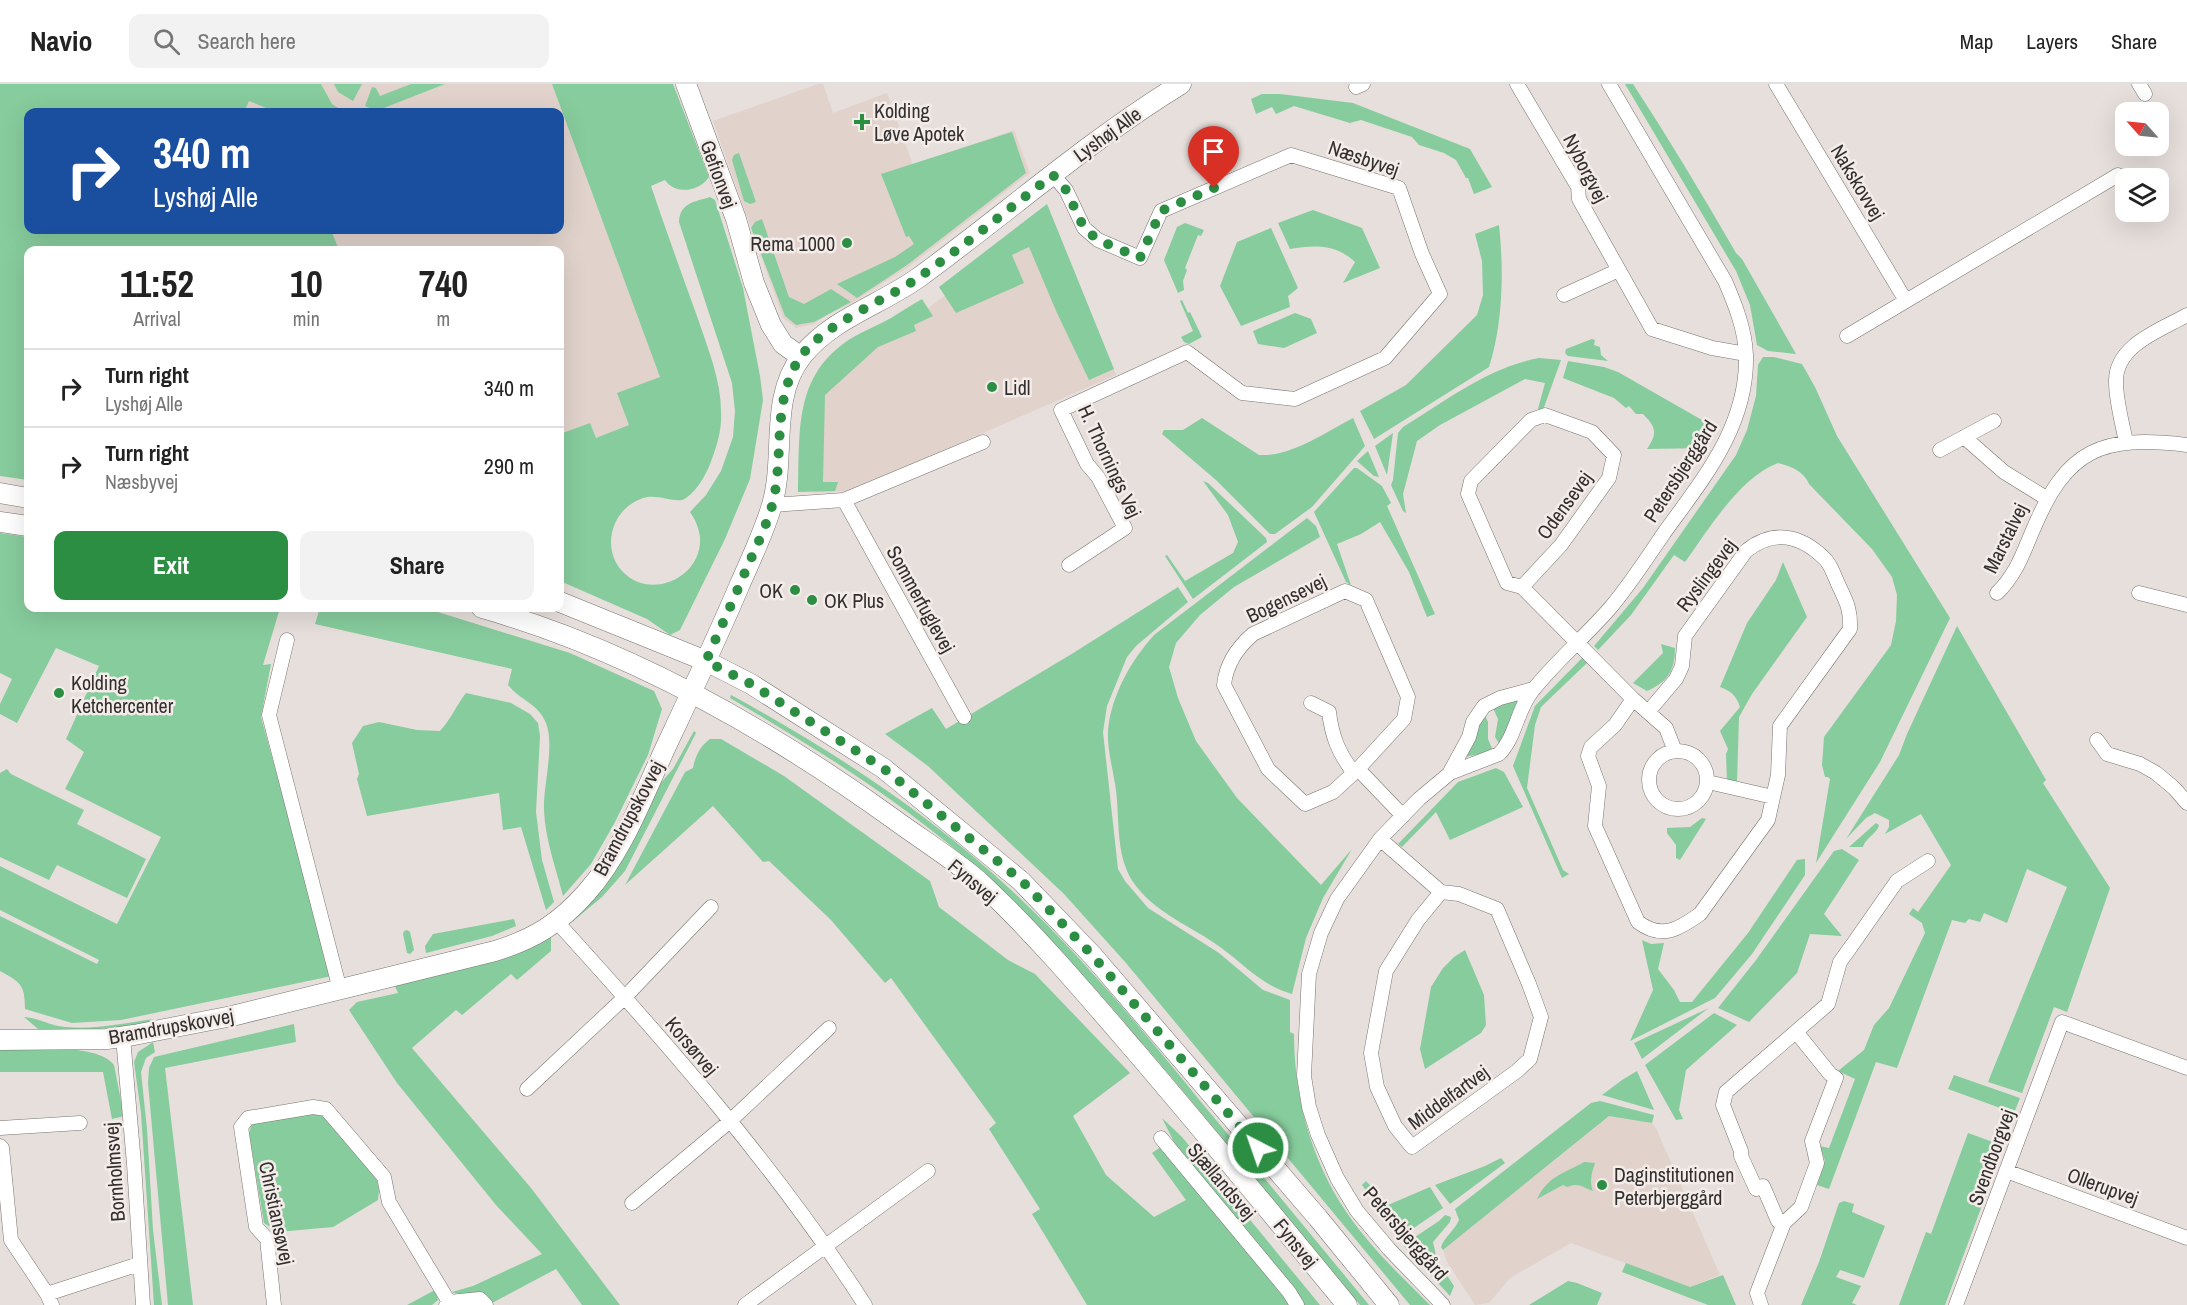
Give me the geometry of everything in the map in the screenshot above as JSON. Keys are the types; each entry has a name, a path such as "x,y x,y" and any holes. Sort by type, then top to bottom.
{"main road":[{"name":"Gefionvej","path":"686,84 736,219 754,283 771,326 783,344 801,357"},
{"name":"Lyshøj Alle","path":"691,693 772,506 783,400 790,378 801,357 816,340 834,327 913,281 1149,104 1181,84"},
{"path":"0,493 24,497"},
{"path":"0,522 24,525"},
{"name":"Fynsvej","path":"564,604 706,661 751,684 883,768 1022,881 1093,956 1318,1218 1389,1305"},
{"name":"Fynsvej","path":"494,612 564,636 691,693 790,748 980,882 1073,979 1224,1155 1347,1305"},
{"name":"Bramdrupskovvej","path":"0,1040 123,1037 232,1016 503,948 536,936 557,922 588,890 613,853 635,812 691,693"}],"street":[{"name":"Nyborgvej","path":"1517,84 1578,187 1579,199 1652,329 1712,348 1746,354"},
{"name":"Petersbjerggård","path":"1443,1305 1389,1249 1357,1211 1337,1178 1309,1107 1304,1076 1309,974 1321,933 1337,899 1380,839 1419,798 1450,773 1499,754 1505,748 1519,711 1533,689 1612,606 1717,457 1731,433 1739,410 1745,382 1746,354 1739,315 1725,281 1609,84"},
{"name":"Nakskovvej","path":"1776,84 1906,301"},
{"name":"Næsbyvej","path":"1053,175 1066,190 1084,228 1098,240 1140,258 1161,211 1291,155 1399,188 1422,254 1440,294 1384,358 1295,399 1242,393 1186,352"},
{"path":"1847,336 2115,178"},
{"path":"1564,295 1619,270"},
{"path":"2126,442 2115,381 2118,369 2125,355 2134,345 2187,315"},
{"name":"H. Thornings Vej","path":"1069,565 1125,528 1098,477 1087,464 1061,410 1186,352"},
{"name":"Odensevej","path":"1522,587 1561,545 1609,478 1614,455 1592,432 1545,415 1531,420 1471,481 1468,494 1507,583 1522,587 1578,643"},
{"path":"1940,450 1994,421"},
{"name":"Marstalvej","path":"1964,437 2004,472 2046,498"},
{"name":"Marstalvej","path":"1997,593 2017,568 2046,498 2060,477 2077,462 2099,448 2126,442 2154,441 2187,445"},
{"path":"772,506 844,500 983,442"},
{"name":"Sommerfuglevej","path":"844,500 964,717"},
{"name":"Ryslingevej","path":"1634,699 1615,725 1591,747 1588,756 1599,786 1595,826 1638,922 1647,929 1665,932 1684,925 1700,914 1768,820 1778,775 1780,726 1850,629 1851,611 1827,560 1802,543 1787,537 1771,537 1758,541 1746,551 1685,636 1682,666 1676,679 1648,712"},
{"name":"Bogensevej","path":"1345,591 1366,600 1408,697 1404,719 1356,771 1333,792 1305,804 1268,769 1224,685 1225,672 1242,643 1253,634 1345,591"},
{"path":"2139,593 2187,605"},
{"path":"287,640 269,715 339,990"},
{"path":"1578,643 1666,728 1675,751"},
{"name":"Petersbjerggård","path":"1450,773 1469,737 1473,722 1484,706 1500,698 1533,689"},
{"path":"1311,703 1329,712 1331,734 1342,758 1403,816"},
{"path":"2097,740 2107,754 2140,764 2156,773 2187,803"},
{"path":"1675,751 1691,753 1705,766 1708,782 1702,798 1694,805 1686,809 1672,809 1662,805 1654,797 1650,789 1650,771 1660,757 1675,751"},
{"path":"1708,782 1773,797"},
{"name":"Middelfartvej","path":"1380,839 1441,892 1459,894 1497,909 1529,984 1540,1017 1530,1059 1517,1071 1412,1147 1395,1126 1377,1087 1371,1053 1386,971 1418,920 1441,892"},
{"path":"1784,1223 1778,1221 1763,1186 1756,1189 1741,1156 1723,1105 1726,1092 1828,1004 1840,962 1898,880 1904,874 1929,861"},
{"path":"527,1089 625,997 711,907"},
{"name":"Korsørvej","path":"557,922 625,997 730,1121 826,1246 865,1305"},
{"name":"Svendborgvej","path":"1956,1305 2062,1022 2187,1068"},
{"path":"632,1203 730,1121 829,1028"},
{"path":"1761,1305 1757,1293 1784,1223 1801,1207 1817,1163 1812,1140 1836,1078 1828,1072 1797,1033"},
{"name":"Bornholmsvej","path":"123,1037 143,1305"},
{"name":"Christiansøvej","path":"274,1305 267,1239 256,1227 241,1127 248,1118 313,1107 326,1109 384,1177 389,1202 447,1304 480,1299 486,1305"},
{"path":"0,1128 80,1123"},
{"name":"Sjællandsvej","path":"1161,1138 1289,1292 1297,1305"},
{"path":"0,1146 11,1240 49,1299 140,1264"},
{"path":"745,1305 928,1171"},
{"name":"Ollerupvej","path":"2006,1171 2187,1238"}],"shaded area":[{"path":"180,84 572,84 680,368 564,516 564,246 201,246 196,234 564,234 564,108 181,108"},
{"path":"823,84 833,113 887,93 913,165 1014,130 1030,173 907,268 814,324 796,328 783,318 713,121"},
{"path":"1052,216 1116,375 850,491 813,493 819,442 818,394 907,324"},
{"name":"Daginstitutionen Peterbjerggård","path":"1609,1116 1652,1123 1656,1128 1720,1275 1690,1287 1571,1243 1510,1278 1489,1303 1475,1305 1447,1262 1443,1250"}],"green space":[{"path":"0,84 321,84 332,104 338,108 266,108 249,101 246,108 24,108 24,234 333,234 337,246 24,246 24,479 0,476"},
{"path":"334,84 362,84 353,101 338,92"},
{"path":"411,84 445,84 384,108 365,106 372,87 376,88 380,96"},
{"path":"552,84 673,84 709,177 699,186 687,190 675,188 665,180 651,186 713,365 719,388 721,418 719,434 708,468 691,494 682,500 643,498 632,503 617,519 611,541 612,552 623,572 634,580 647,584 660,584 684,573 693,563 699,551 700,537 690,512 706,495 721,471 733,437 735,411 732,383 679,222 682,211 689,204 710,197 715,200 743,288 763,400 750,479 725,539 680,630 670,635 647,619 564,583 564,433 590,423 596,438 629,425 617,393 660,377 564,117 564,108 561,108"},
{"path":"1625,84 1633,84 1660,126 1736,253 1742,259 1796,354 1768,351 1757,345 1750,305 1736,271"},
{"path":"1262,94 1353,103 1470,149 1492,187 1474,194 1468,178 1456,160 1444,153 1419,145 1412,137 1361,120 1350,123 1294,106 1276,114 1272,107 1256,114 1251,99"},
{"path":"1012,132 1026,173 907,265 857,298 837,284 895,257 914,244 909,236 906,237 881,174"},
{"path":"739,153 756,202 750,204 744,201 732,160 734,155"},
{"path":"1047,204 1114,369 1089,380 1029,247 1012,255 1024,283 956,313 939,287"},
{"path":"1313,210 1362,228 1380,268 1343,283 1355,262 1348,256 1324,247 1290,249 1278,223"},
{"path":"762,219 789,297 804,304 831,289 851,302 814,322 796,325 785,316 751,228 755,222"},
{"path":"1185,223 1204,230 1201,236 1198,235 1185,268 1187,270 1183,281 1184,290 1178,293 1164,260 1177,227"},
{"path":"1499,225 1502,260 1500,315 1489,367 1374,439 1360,411 1406,385 1477,315 1483,295 1482,261 1475,234"},
{"path":"1271,228 1298,288 1288,296 1290,307 1241,326 1220,286 1237,242"},
{"path":"922,299 933,316 914,325 916,331 878,347 825,395 823,482 838,482 835,491 798,492 800,427 803,407 818,370 831,354 850,339"},
{"path":"1182,300 1202,337 1189,344 1181,337 1193,331 1180,301"},
{"path":"1295,313 1311,319 1317,333 1284,348 1258,344 1253,331"},
{"path":"1592,339 1595,340 1594,345 1600,347 1601,355 1608,361 1568,356 1565,353 1566,349"},
{"path":"1763,357 1774,357 1802,364 1837,436 1950,618 1880,762 1816,863 1830,779 1825,777 1822,765 1824,737 1891,645 1896,621 1897,595 1892,577 1872,549 1800,472 1778,463 1750,480 1726,506 1685,562 1674,555 1631,615 1598,650 1594,646 1643,588 1736,455 1747,430 1756,396 1758,365"},
{"path":"1539,358 1561,360 1543,410 1538,409 1545,383 1525,379 1440,425 1417,441 1403,494 1406,513 1403,511 1391,485 1398,433 1403,427 1485,377 1521,362"},
{"path":"1568,361 1604,367 1618,372 1716,428 1705,448 1647,449 1653,439 1654,430 1643,414 1636,414 1629,406 1626,408 1614,398 1563,378"},
{"path":"1202,418 1259,455 1271,455 1296,448 1353,418 1365,446 1312,507 1275,534 1270,534 1216,480 1162,434 1164,430 1183,430"},
{"path":"1393,433 1387,475 1375,446"},
{"path":"1368,451 1379,477 1374,476 1357,461"},
{"path":"1354,468 1382,486 1391,503 1387,506 1435,614 1427,617 1409,572 1380,522 1361,534 1337,544 1351,585 1346,582 1314,512"},
{"path":"1203,481 1208,483 1266,538 1267,542 1193,599 1165,556 1167,555 1185,581 1233,553 1238,542 1228,515"},
{"path":"1307,518 1316,526 1320,537 1234,587 1200,615 1176,643 1169,667 1178,698 1196,741 1237,798 1321,885 1352,849 1323,898 1306,938 1292,994 1262,980 1210,940 1154,905 1136,886 1129,875 1121,852 1108,730 1115,698 1120,687 1139,654 1154,635"},
{"path":"0,533 24,536 24,612 279,612 263,665 271,664 261,717 332,976 121,1020 72,1023 25,1009 24,994 20,985 0,971 0,916 97,964 99,960 0,910 0,866 117,924 161,837 65,789 84,752 66,739 99,666 56,648 17,723 0,714 0,704 12,679 0,673"},
{"path":"1783,562 1807,617 1752,694 1739,717 1737,783 1727,782 1726,754 1728,749 1720,731 1740,707 1733,694 1720,687 1747,623 1776,580"},
{"path":"1178,587 1188,602 1136,646 1127,657 1107,706 1103,732 1118,869 1148,908 1219,953 1263,990 1290,1000 1290,1032 1294,1034 1301,1104 1314,1150 1324,1172 1334,1193 1366,1238 1430,1305 1410,1305 1126,963 1064,894 928,766 885,734 932,708 946,729"},
{"path":"319,612 438,612 570,653 654,691 662,709 648,755 614,824 591,864 563,896 545,821 544,800 549,754 546,723 534,706 508,685 512,669 315,624"},
{"path":"1957,626 2046,780 2043,783 2110,888 2067,1012 2054,1007 2022,1093 1988,1082 2067,887 2027,869 2007,923 1984,913 1980,922 1969,919 1965,923 1952,920 1897,1068 1876,1062 1829,1189 1817,1185 1825,1161 1820,1146 1829,1148 1855,1079 1838,1071 1864,1050 1874,1025 1889,1008 1925,933 1922,923 1909,914 1913,908 1918,912 1951,865 1921,814 1885,834 1889,827 1889,820 1875,813 1866,818 1846,839 1899,755"},
{"path":"1661,644 1675,648 1674,663 1665,679 1647,691 1633,683 1663,653"},
{"path":"1584,656 1588,662 1541,707 1535,725 1527,788 1563,870 1569,874 1562,878 1513,766 1535,706"},
{"path":"466,693 511,703 530,714 538,723 540,736 536,812 542,860 554,902 546,910 521,827 503,830 499,793 367,816 357,779 359,774 352,743 363,726 379,722 417,730 440,731"},
{"path":"731,695 805,737 876,783 945,834 1010,889 1061,939 1133,1019 1369,1305 1360,1305 1135,1034 1060,950 980,871 922,822 860,778 730,698"},
{"path":"1519,700 1500,745 1495,737 1498,719 1492,706 1499,702"},
{"path":"1484,713 1488,722 1488,739 1493,751 1465,757"},
{"path":"694,731 696,733 625,871 602,897 573,921 657,787 673,769"},
{"path":"710,739 721,739 784,776 930,881 939,907 1008,960 1035,974 1130,1073 1073,1116 1106,1175 1154,1217 1186,1200 1152,1153 1162,1146 1290,1305 1087,1305 1032,1214 1040,1209 989,1129 996,1123 891,978 885,983 831,920 769,861 763,862 713,806 625,885 685,772 693,768 699,751"},
{"path":"1496,768 1504,772 1523,807 1450,840 1436,812 1402,847 1398,844 1458,782"},
{"path":"7,769 11,774 84,810 77,824 146,859 127,898 57,865 49,880 0,857 0,773"},
{"path":"1702,818 1706,819 1680,860 1676,858 1676,845 1667,833 1667,828 1690,827"},
{"path":"1876,823 1879,825 1878,828 1863,847 1849,847"},
{"path":"1842,849 1859,860 1824,914 1842,936 1810,934 1797,973 1749,1022 1718,1008 1756,960 1834,851"},
{"path":"1805,859 1805,875 1752,954 1715,998 1630,1041 1653,990 1642,940 1651,944 1664,943 1658,969 1680,1002 1692,1002 1748,933 1797,860"},
{"path":"514,919 516,926 492,936 426,953 425,946 433,934"},
{"path":"407,930 410,932 414,950 410,954 407,953 403,934"},
{"path":"551,936 551,951 517,980 511,974 462,1015 456,1010 412,1048 531,1188 620,1305 582,1305 556,1269 492,1303 483,1294 452,1292 473,1286 542,1254 496,1205 397,1083 349,1010 357,1002 398,993 394,984"},
{"path":"1465,950 1484,995 1486,1025 1481,1033 1425,1069 1420,1049 1431,987 1443,968"},
{"path":"1709,1008 1702,1013 1642,1059 1634,1043"},
{"path":"1714,1013 1737,1025 1686,1070 1679,1110 1683,1119 1676,1120 1645,1065"},
{"path":"24,1017 76,1028 110,1026 154,1019 154,1023 90,1030 38,1029"},
{"path":"294,1024 296,1042 165,1068 193,1305 168,1305 148,1083 149,1068 154,1057"},
{"path":"153,1042 155,1052 146,1058 141,1072 153,1230 162,1305 154,1305 141,1113 134,1062 138,1052"},
{"path":"0,1049 78,1050 105,1058 114,1065 124,1116 112,1119 103,1072 0,1072"},
{"path":"1637,1071 1654,1110 1602,1095"},
{"path":"1954,1075 2020,1098 2014,1113 1948,1089"},
{"path":"1600,1101 1654,1115 1652,1123 1609,1116 1443,1250 1441,1247 1443,1243 1459,1220 1455,1209 1591,1103"},
{"path":"313,1113 321,1114 376,1177 379,1190 378,1200 333,1227 278,1232 264,1223 249,1133 252,1123"},
{"path":"1162,1118 1182,1137 1320,1305 1303,1305 1175,1144"},
{"path":"1968,1133 2004,1146 1945,1305 1899,1305 1926,1232 1931,1234"},
{"path":"1501,1158 1505,1163 1450,1204 1435,1185 1485,1166"},
{"path":"1584,1162 1595,1163 1591,1180 1593,1191 1578,1185 1567,1187 1563,1185 1537,1199 1551,1180"},
{"path":"1366,1181 1388,1205 1430,1187 1443,1208 1408,1232 1398,1234 1362,1185"},
{"path":"1844,1201 1854,1204 1852,1212 1885,1226 1864,1278 1840,1270 1836,1277 1861,1286 1852,1303 1857,1305 1801,1305 1819,1262 1839,1203"},
{"path":"1445,1215 1451,1217 1450,1222 1433,1242 1437,1260 1454,1286 1450,1296 1403,1245"},
{"path":"1626,1263 1690,1287 1723,1275 1736,1305 1708,1305 1622,1272"},
{"path":"1568,1281 1602,1293 1597,1305 1529,1305"},
{"path":"435,1290 438,1300 432,1305 407,1305"}],"place":[{"name":"Kolding Løve Apotek","path":"862,122"},
{"name":"Rema 1000","path":"847,243"},
{"name":"Lidl","path":"992,387"},
{"name":"OK","path":"795,590"},
{"name":"OK Plus","path":"812,600"},
{"name":"Kolding Ketchercenter","path":"59,693"},
{"name":"Daginstitutionen Peterbjerggård","path":"1602,1185"}],"route":[{"path":"1214,188 1161,211 1140,258 1098,240 1084,228 1066,190 1053,175 918,278 816,340 801,357 787,385 783,400 772,506 706,661 751,684 883,768 1022,881 1093,956 1258,1148"}]}
